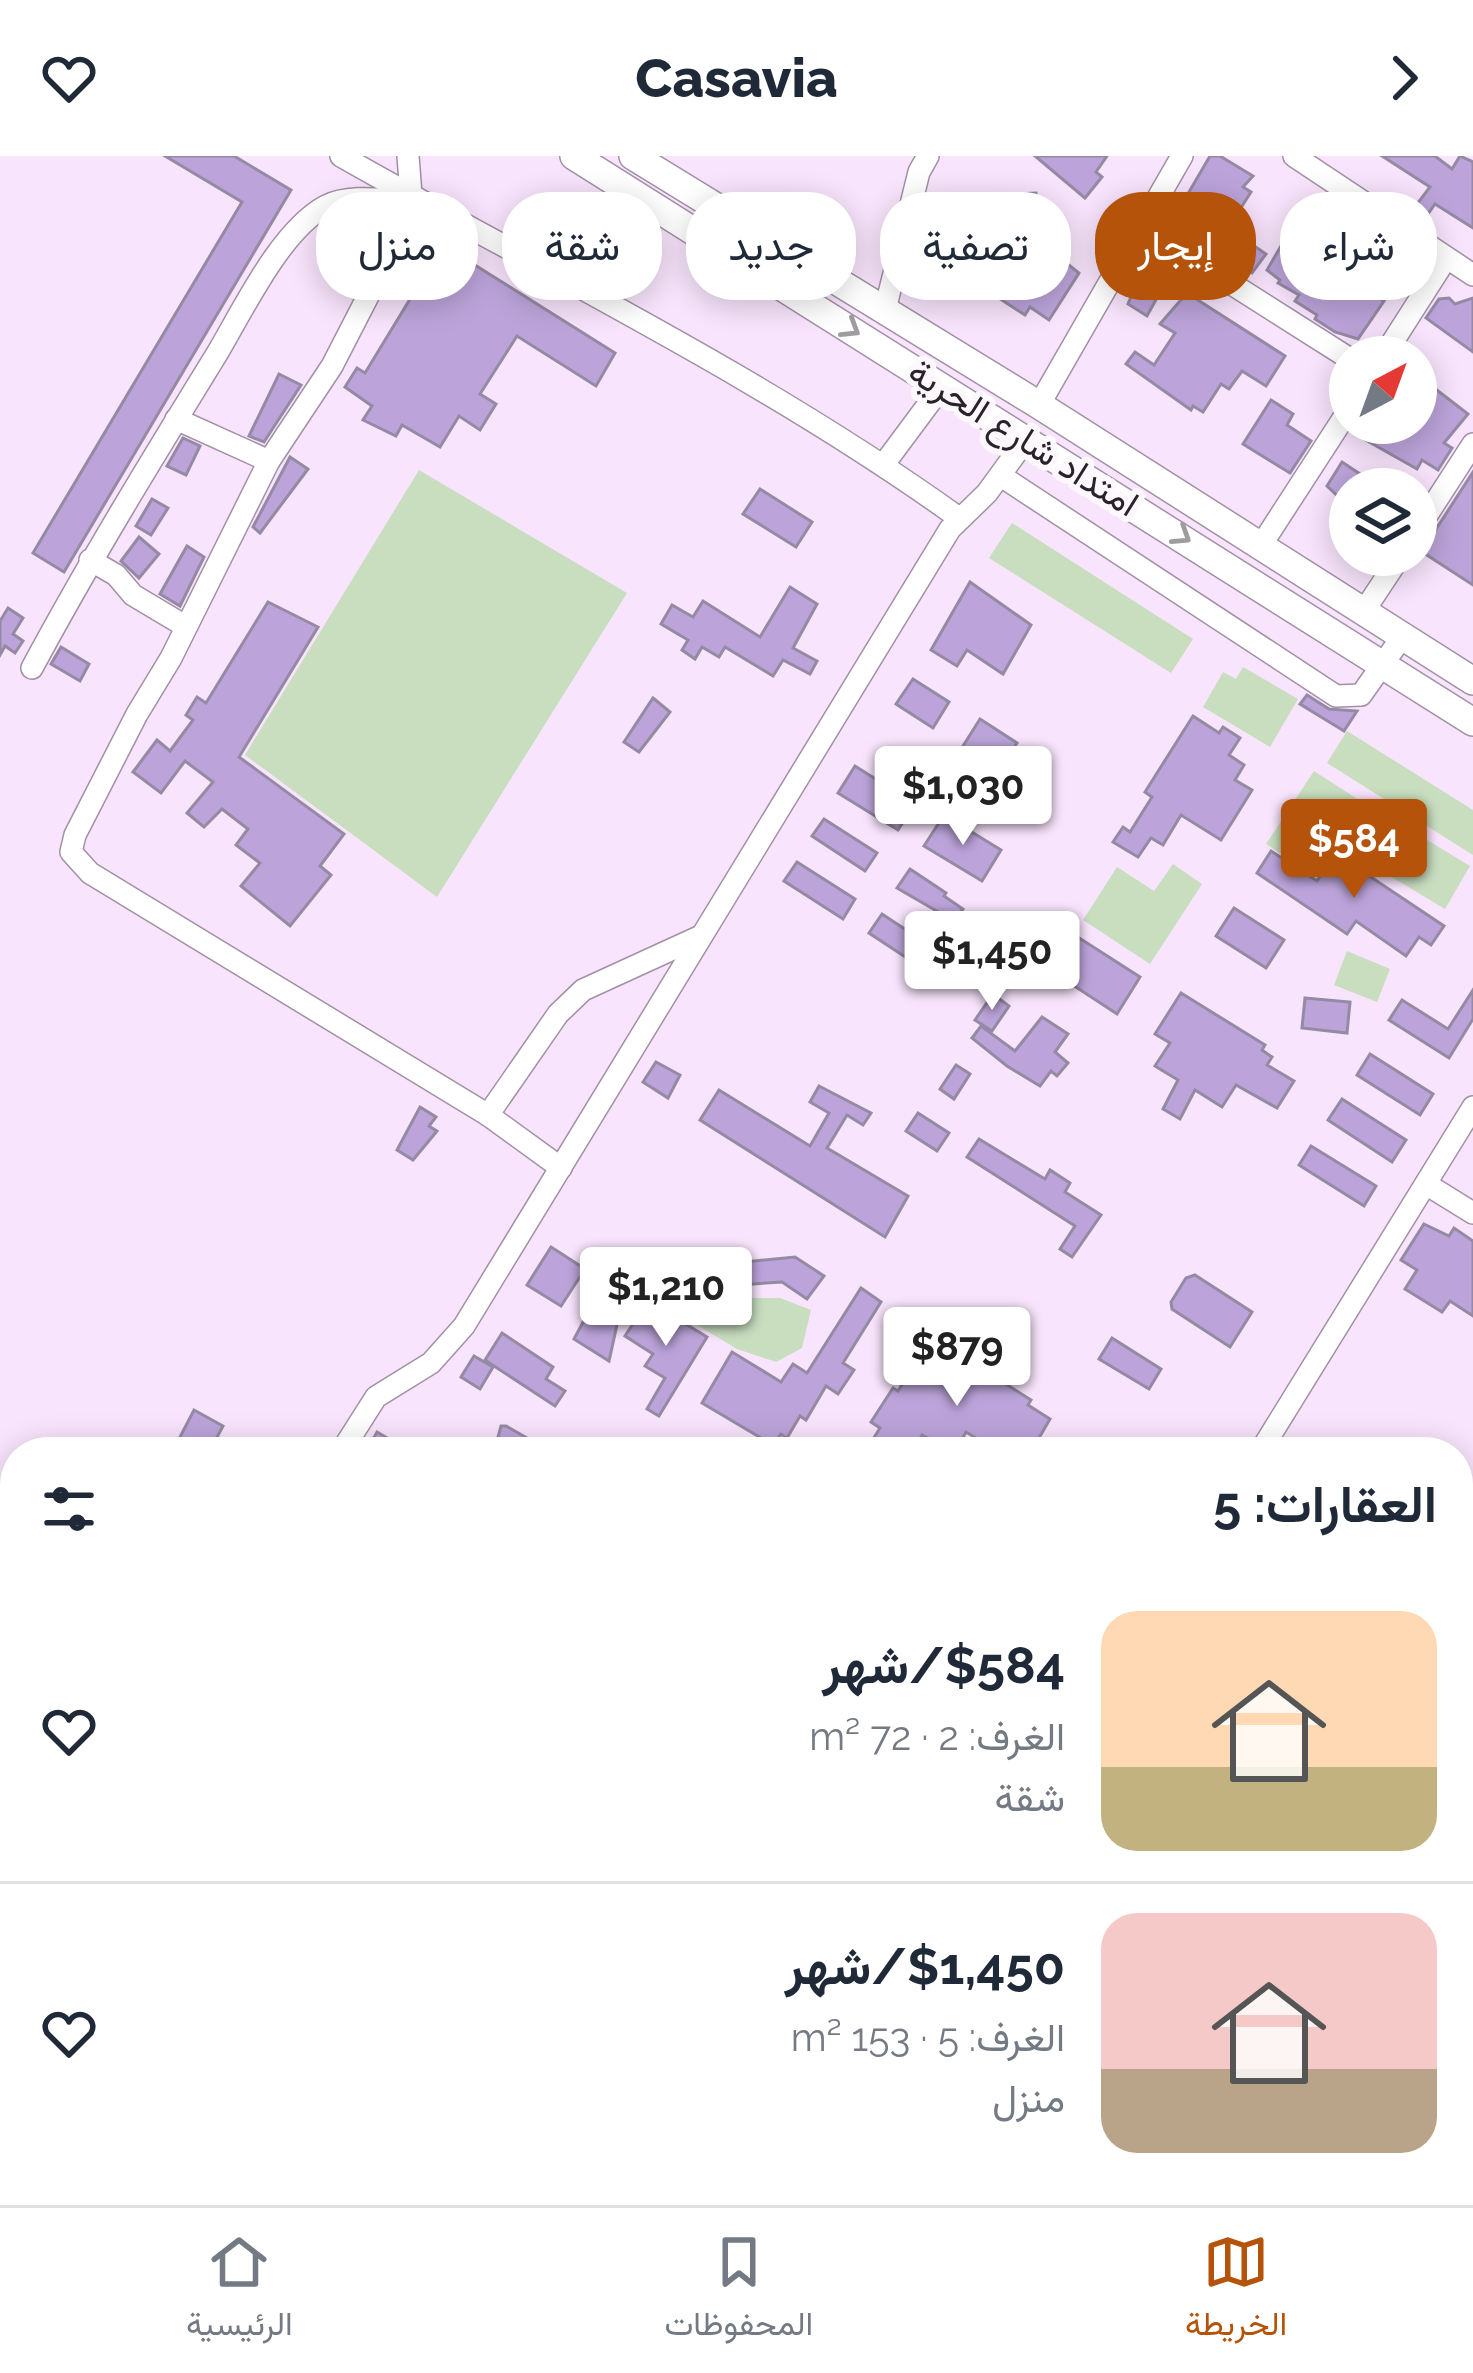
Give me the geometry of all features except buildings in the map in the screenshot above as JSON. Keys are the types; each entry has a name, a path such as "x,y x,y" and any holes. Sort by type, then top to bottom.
{"main road":[{"name":"امتداد شارع الحرية","path":"574,156 630,192"},
{"name":"امتداد شارع الحرية","path":"633,156 1039,405 1402,637 1471,674"},
{"path":"672,218 688,191"},
{"name":"امتداد شارع الحرية","path":"662,212 1473,722"}],"street":[{"path":"341,156 399,192"},
{"path":"408,156 409,192"},
{"path":"885,310 919,172 928,156"},
{"path":"1160,192 1182,156"},
{"path":"1294,156 1473,275"},
{"path":"32,668 90,560 268,271 302,223 316,213"},
{"path":"1396,336 1445,260"},
{"path":"1256,299 1329,345"},
{"path":"366,300 332,366 269,461 71,852 91,873 488,1115 561,1168"},
{"path":"607,300 884,464 959,518"},
{"path":"1039,405 1097,300"},
{"path":"884,464 942,386"},
{"path":"176,419 269,461"},
{"path":"351,1437 376,1397 431,1363 464,1327 959,518 1000,476 1027,438"},
{"path":"1260,547 1329,440"},
{"path":"1437,500 1473,444"},
{"path":"1000,476 1336,696 1361,695 1402,637"},
{"path":"90,560 116,575 133,595 185,626"},
{"path":"1364,611 1387,576"},
{"path":"488,1115 558,1014 583,990 703,935"},
{"path":"1269,1437 1473,1107"},
{"path":"1426,1184 1473,1213"}],"green space":[{"path":"419,470 627,593 437,897 245,755"},
{"path":"1012,523 1193,639 1171,673 989,558"},
{"path":"1243,667 1298,699 1270,747 1203,707 1223,672 1236,679"},
{"path":"1347,731 1473,810 1473,855 1327,763"},
{"path":"1314,771 1362,802 1314,875 1266,844"},
{"path":"1376,809 1470,866 1445,909 1350,852"},
{"path":"1173,864 1202,884 1150,964 1083,920 1117,867 1154,891"},
{"path":"1347,951 1390,969 1377,1002 1334,985"},
{"path":"701,1298 780,1298 811,1310 802,1348 776,1362 737,1349 697,1325"}]}
